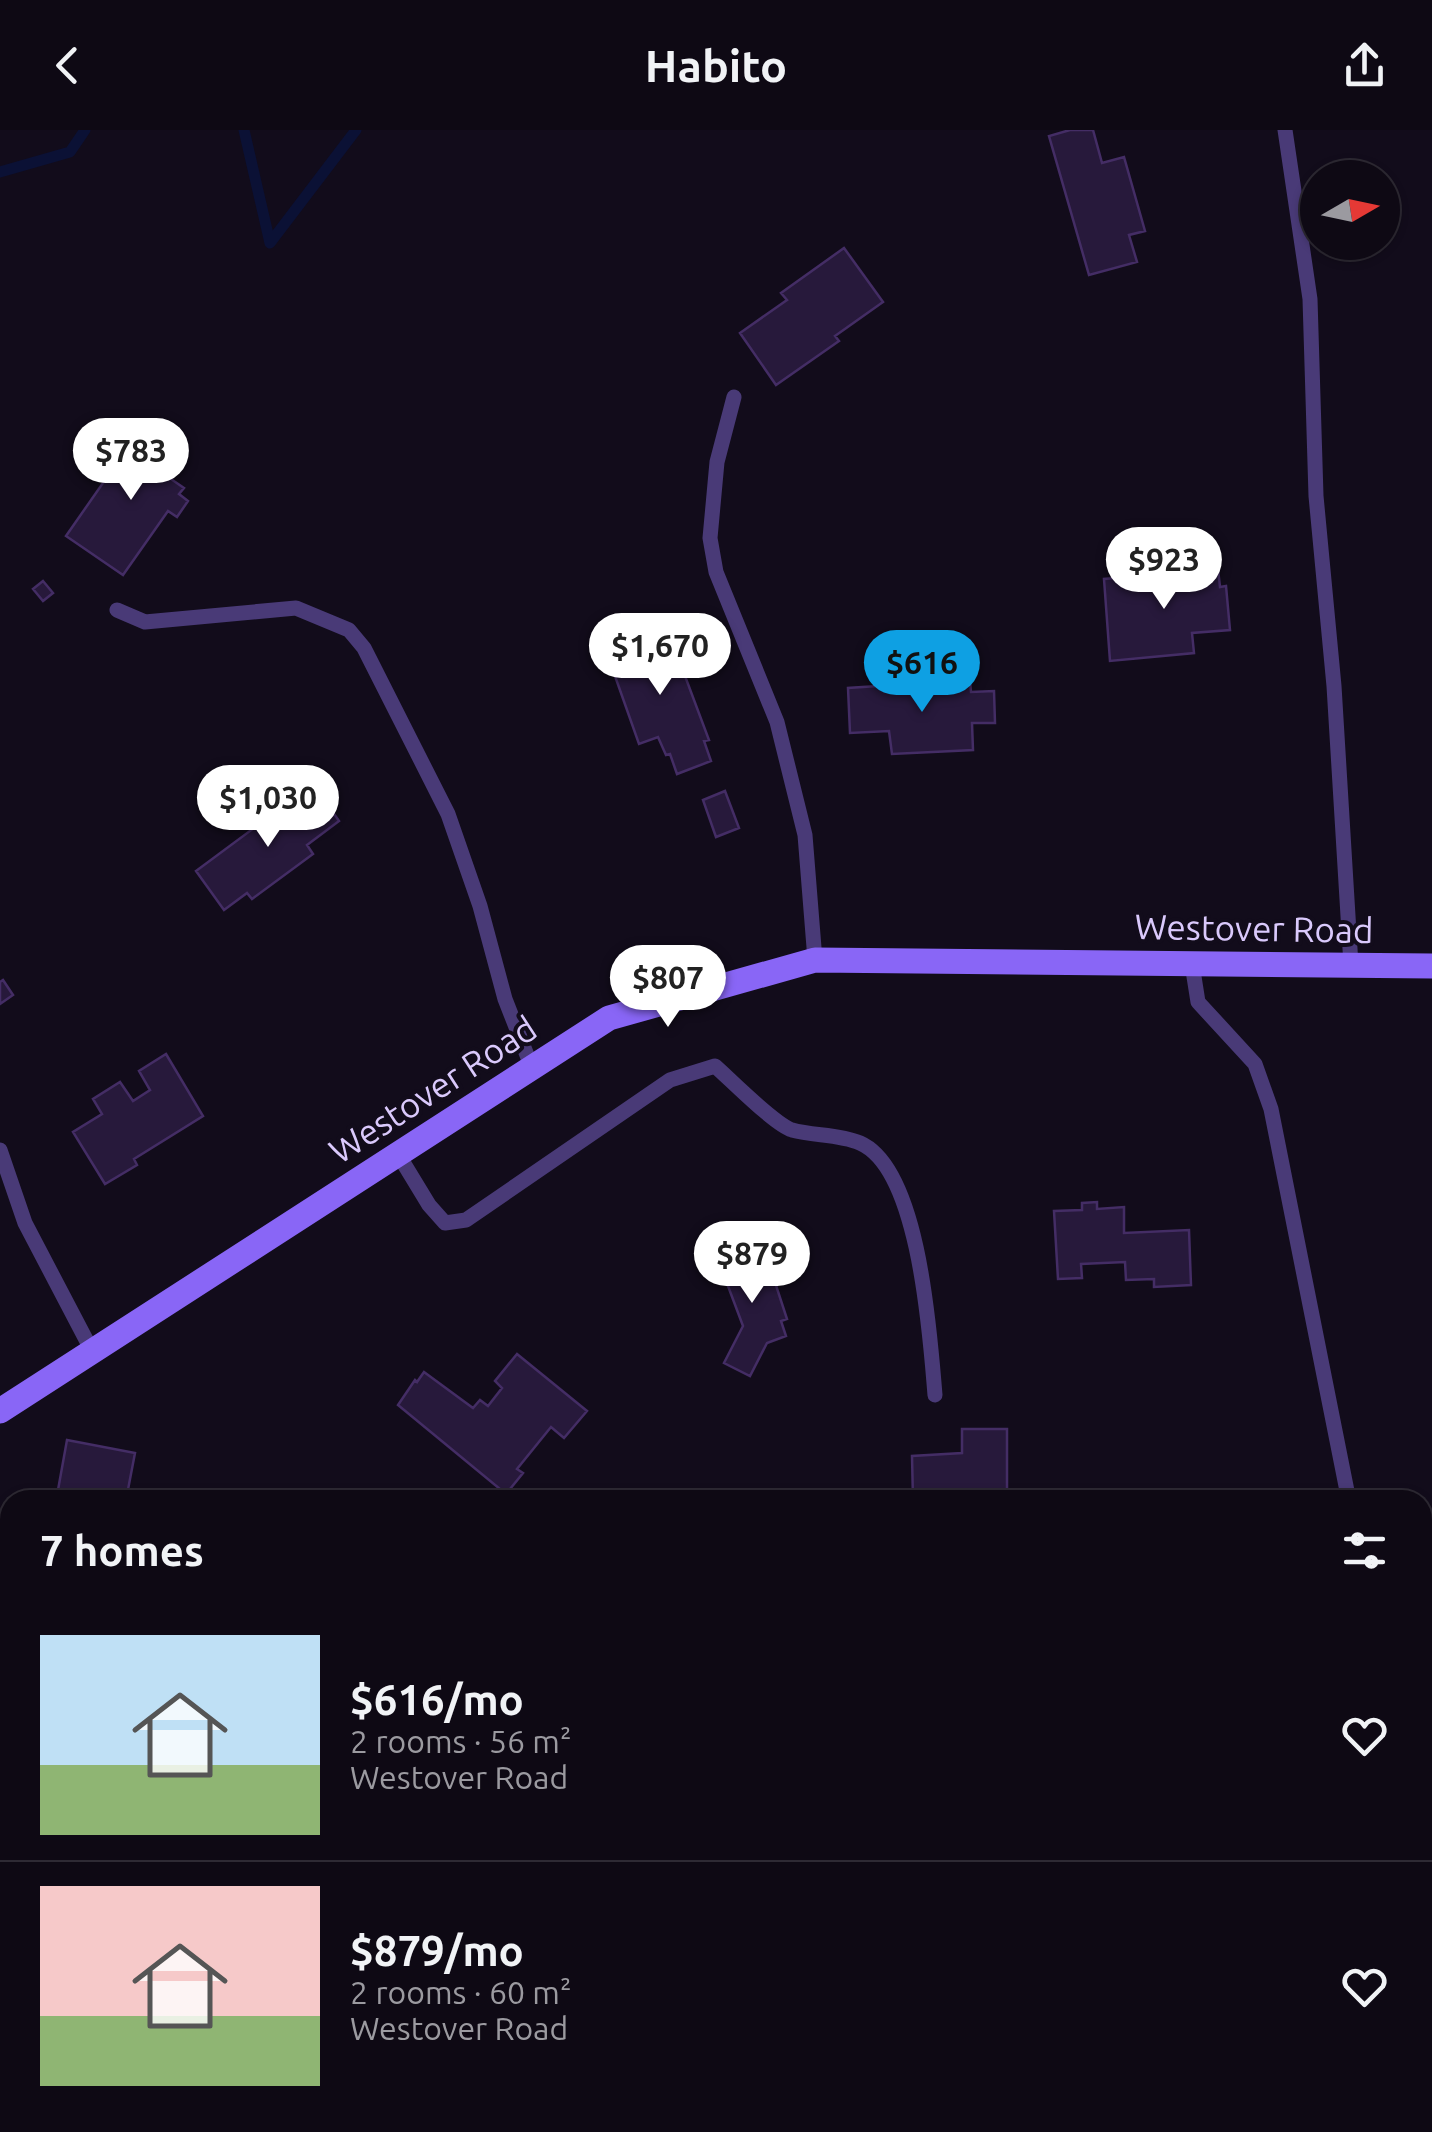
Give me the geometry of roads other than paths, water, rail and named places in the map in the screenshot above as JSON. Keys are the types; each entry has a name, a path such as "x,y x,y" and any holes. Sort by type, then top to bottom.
{"street":[{"name":"Westover Road","path":"0,1411 609,1018 814,960 1432,966"}],"lane":[{"path":"1284,130 1310,299 1316,496 1334,686 1351,965"},
{"path":"734,397 717,462 710,538 716,572 777,722 805,835 814,960"},
{"path":"117,610 145,622 296,608 349,630 364,648 448,814 480,906 505,999 532,1068"},
{"path":"1192,964 1198,1002 1255,1064 1270,1109 1347,1490"},
{"path":"398,1154 445,1224 466,1220 670,1080 715,1066 787,1129 861,1143 881,1160 906,1208 926,1293 935,1395"},
{"path":"0,1150 26,1223 92,1352"}],"waterway":[{"path":"0,172 70,152 85,130"},
{"path":"244,130 270,243 356,130"}]}
